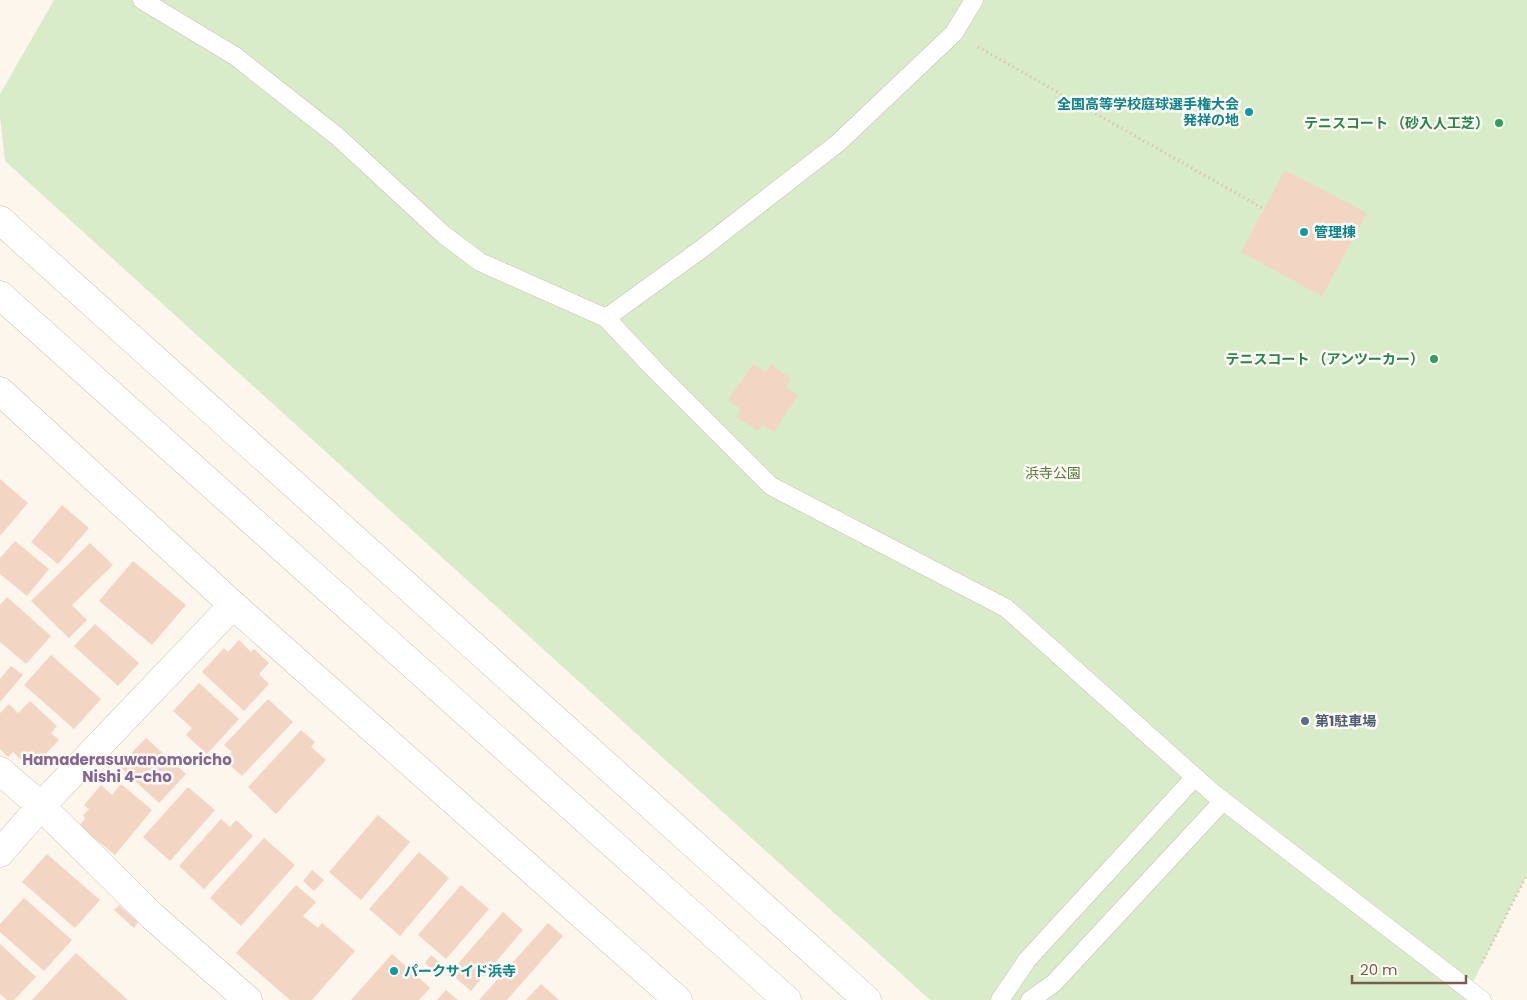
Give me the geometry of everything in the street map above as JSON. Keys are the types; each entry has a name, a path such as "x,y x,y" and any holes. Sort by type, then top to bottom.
{"street":[{"path":"0,220 866,1000"},
{"path":"0,295 787,1000"},
{"path":"0,391 233,605 678,1000"},
{"path":"0,853 41,806 233,605"},
{"path":"0,772 41,806 152,916 248,1000"}],"lane":[{"path":"142,0 235,56 338,137 444,235 480,262 606,318 654,370 771,486 1006,608 1223,801 1476,995"},
{"path":"606,318 700,250 838,143 954,33 974,0"},
{"path":"1000,1000 1027,960 1195,777"},
{"path":"1030,1000 1054,984 1223,801"}],"path":[{"path":"954,33 1264,209"},
{"path":"1476,995 1527,875"}],"green space":[{"name":"浜寺公園","path":"54,0 1527,0 1527,875 1469,990 1482,1000 930,1000 5,161 0,117 0,94"}],"building":[{"name":"管理棟","path":"1285,170 1367,213 1322,296 1241,252"},
{"path":"753,364 766,372 771,364 791,379 786,387 798,395 774,432 762,425 758,431 736,416 741,409 728,400"},
{"path":"0,479 28,503 0,536"},
{"path":"62,505 89,528 58,564 31,542"},
{"path":"15,541 49,569 27,596 0,574 0,558"},
{"path":"90,543 113,565 72,605 87,620 69,638 31,601"},
{"path":"133,561 186,605 152,645 99,601"},
{"path":"7,597 51,636 26,664 0,642 0,605"},
{"path":"95,624 139,663 118,686 74,646"},
{"path":"239,640 251,652 254,649 269,663 259,674 269,684 244,711 202,672 224,648 228,652"},
{"path":"51,655 101,699 74,729 24,685"},
{"path":"11,666 23,675 0,702 0,679"},
{"path":"199,683 239,719 207,754 186,735 192,728 173,711"},
{"path":"268,699 293,722 242,776 224,760 232,752 224,745"},
{"path":"30,701 57,726 51,733 59,740 37,763 32,759 26,765 13,752 8,757 0,749 0,713 9,704 18,713"},
{"path":"301,730 315,742 311,747 326,760 276,814 248,787"},
{"path":"146,738 186,774 159,803 119,766"},
{"path":"121,784 152,810 115,855 79,826 85,819 83,815 89,809 84,805 101,785 112,795"},
{"path":"188,787 215,810 170,861 143,837"},
{"path":"378,815 410,842 361,900 329,872"},
{"path":"221,819 230,827 236,820 253,836 204,889 179,866"},
{"path":"264,838 295,865 241,926 210,898"},
{"path":"419,852 449,878 400,936 369,909"},
{"path":"47,854 100,900 75,928 22,882"},
{"path":"312,870 324,880 314,891 303,881"},
{"path":"296,885 316,902 303,916 318,928 322,923 355,951 312,1000 290,1000 236,953"},
{"path":"461,885 489,909 446,959 418,935"},
{"path":"24,898 72,940 44,971 0,932 0,924"},
{"path":"119,905 138,922 134,928 114,910"},
{"path":"503,912 523,930 471,991 450,973"},
{"path":"548,923 563,936 507,1000 479,1000"},
{"path":"0,944 36,977 14,1000 7,1000 0,994"},
{"path":"76,953 128,1000 32,1000"},
{"name":"パークサイド浜寺","path":"392,954 430,988 419,1000 351,1000"},
{"path":"431,955 444,966 437,974 425,963"},
{"path":"541,984 559,1000 526,1000"},
{"path":"446,990 458,1000 437,1000"}],"place":[{"name":"全国高等学校庭球選手権大会 発祥の地","path":"1249,112"},
{"name":"テニスコート （砂入人工芝）","path":"1499,123"},
{"name":"管理棟","path":"1304,232"},
{"name":"テニスコート （アンツーカー）","path":"1434,359"},
{"name":"第1駐車場","path":"1305,721"},
{"name":"パークサイド浜寺","path":"394,971"}],"district":[{"name":"Hamaderasuwanomoricho Nishi 4-cho","path":"127,768"}]}
